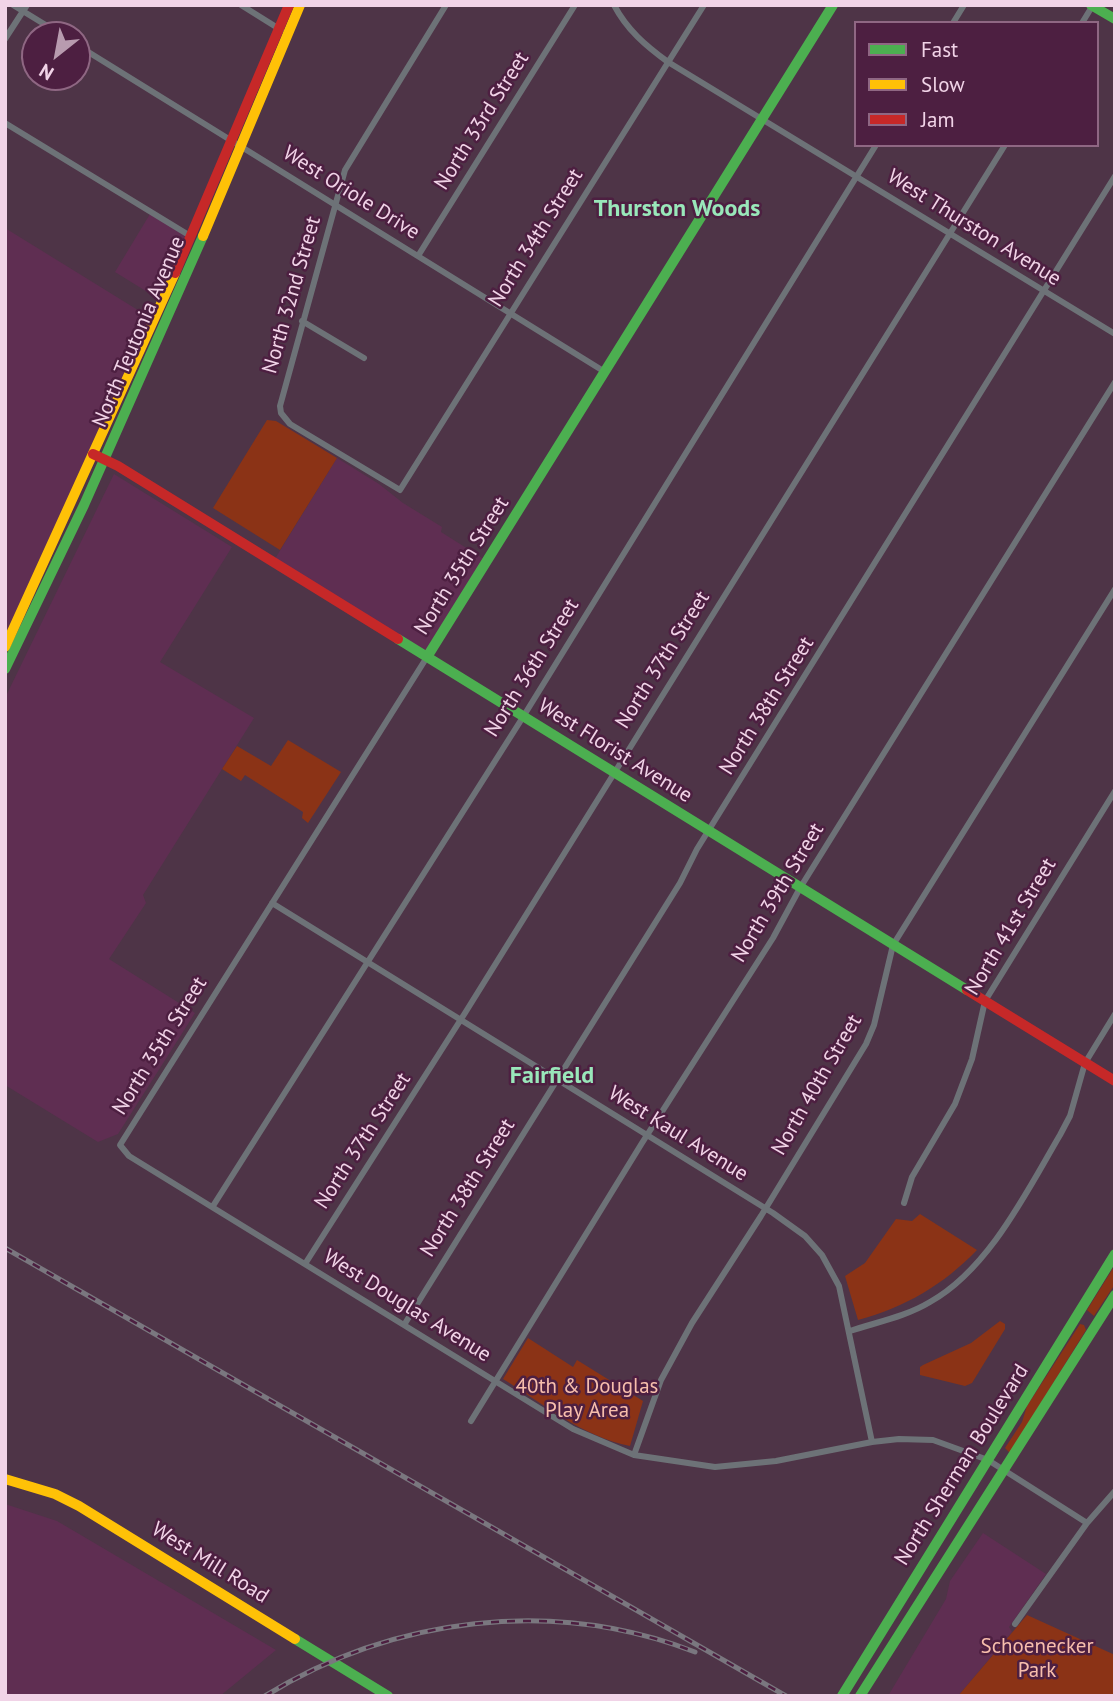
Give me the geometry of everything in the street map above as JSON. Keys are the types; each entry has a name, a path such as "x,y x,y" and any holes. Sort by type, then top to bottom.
{"main road":[{"name":"North Teutonia Avenue","path":"284,31 289,5"},
{"name":"North Teutonia Avenue","path":"5,669 105,460 194,239 284,31 300,5"},
{"name":"North 35th Street","path":"427,657 833,5"},
{"path":"1092,5 1115,19"},
{"name":"North Teutonia Avenue","path":"5,647 194,239"},
{"name":"West Florist Avenue","path":"93,454 1115,1081"},
{"name":"North Sherman Boulevard","path":"842,1696 1115,1254"},
{"name":"North Sherman Boulevard","path":"860,1696 1115,1295"},
{"name":"West Mill Road","path":"5,1479 55,1494 79,1506 387,1696"}],"street":[{"path":"13,5 25,8 43,21"},
{"path":"241,5 284,31"},
{"name":"North 32nd Street","path":"281,413 281,398 348,162 446,5"},
{"name":"North 33rd Street","path":"418,256 575,5"},
{"name":"West Thurston Avenue","path":"614,5 636,36 668,62 1115,334"},
{"name":"North 34th Street","path":"281,413 290,424 400,490 704,5"},
{"path":"954,21 964,5"},
{"path":"1083,21 1092,5"},
{"path":"5,39 25,8"},
{"name":"West Oriole Drive","path":"91,53 605,372"},
{"path":"5,123 194,239"},
{"name":"North 36th Street","path":"213,1206 523,717 875,147"},
{"name":"North 37th Street","path":"305,1264 1004,147"},
{"name":"North 38th Street","path":"404,1325 555,1080 681,883 697,849 1115,176"},
{"path":"302,321 364,358"},
{"name":"North 39th Street","path":"471,1421 647,1135 773,938 800,888 1115,382"},
{"name":"North 40th Street","path":"634,1455 661,1380 692,1323 766,1209 866,1044 874,1025 894,945 1115,589"},
{"name":"North 35th Street","path":"120,1145 427,657"},
{"name":"North 41st Street","path":"904,1203 912,1178 955,1104 972,1059 985,1001 1115,791"},
{"name":"West Kaul Avenue","path":"272,903 766,1209 804,1236 822,1255 839,1286 872,1443"},
{"path":"850,1331 896,1318 930,1302 954,1285 986,1253 1060,1135 1070,1115 1085,1063 1115,1014"},
{"name":"West Douglas Avenue","path":"120,1145 129,1156 573,1429 634,1455 715,1467 777,1460 899,1439 933,1440 988,1460 1087,1524"},
{"path":"1015,1624 1087,1524 1115,1491"}],"shaded area":[{"path":"150,214 190,236 162,301 115,272"},
{"path":"5,228 154,320 5,647"},
{"path":"337,458 442,527 441,532 487,561 427,657 273,562"},
{"path":"114,474 232,547 160,662 254,718 143,895 146,903 109,959 195,1013 118,1134 98,1142 5,1085 5,698"},
{"path":"5,1504 57,1521 276,1650 220,1696 5,1696"},
{"path":"983,1533 1046,1574 1009,1627 1012,1632 958,1696 888,1696 946,1599 950,1581"}],"green space":[{"path":"267,420 276,421 337,458 280,550 213,508"},
{"path":"288,740 341,772 308,823 302,818 303,812 245,775 241,781 222,769 237,746 271,766"},
{"path":"920,1214 977,1250 951,1274 923,1293 876,1315 858,1320 845,1276 865,1263 896,1219 912,1221"},
{"path":"1115,1265 1115,1284 1094,1316 1087,1310"},
{"path":"1000,1321 1005,1324 1005,1329 972,1383 965,1386 920,1375 920,1367 971,1343"},
{"path":"1080,1324 1084,1325 1086,1330 1010,1453 1005,1448 1022,1422 1027,1406"},
{"name":"40th & Douglas Play Area","path":"528,1338 573,1367 577,1360 643,1401 630,1446 613,1442 579,1427 503,1379"},
{"name":"Schoenecker Park","path":"1027,1615 1115,1655 1115,1696 958,1696"}],"railway":[{"path":"5,1248 786,1696"},
{"path":"265,1696 314,1669 366,1648 420,1633 475,1624 530,1621 586,1625 641,1635 695,1652"}],"traffic: fast":[{"path":"427,657 833,5"},
{"path":"1091,5 1115,19"},
{"path":"5,669 84,505 203,236"},
{"path":"398,639 967,990"},
{"path":"842,1696 1115,1254"},
{"path":"860,1696 1115,1295"},
{"path":"295,1639 388,1696"}],"traffic: slow":[{"path":"203,236 300,5"},
{"path":"5,647 175,273"},
{"path":"5,1479 55,1494 79,1506 295,1639"}],"traffic: jam":[{"path":"175,273 289,5"},
{"path":"93,454 118,466 398,639"},
{"path":"967,990 1115,1081"}],"district":[{"name":"Thurston Woods","path":"677,209"},
{"name":"Fairfield","path":"552,1076"}]}
